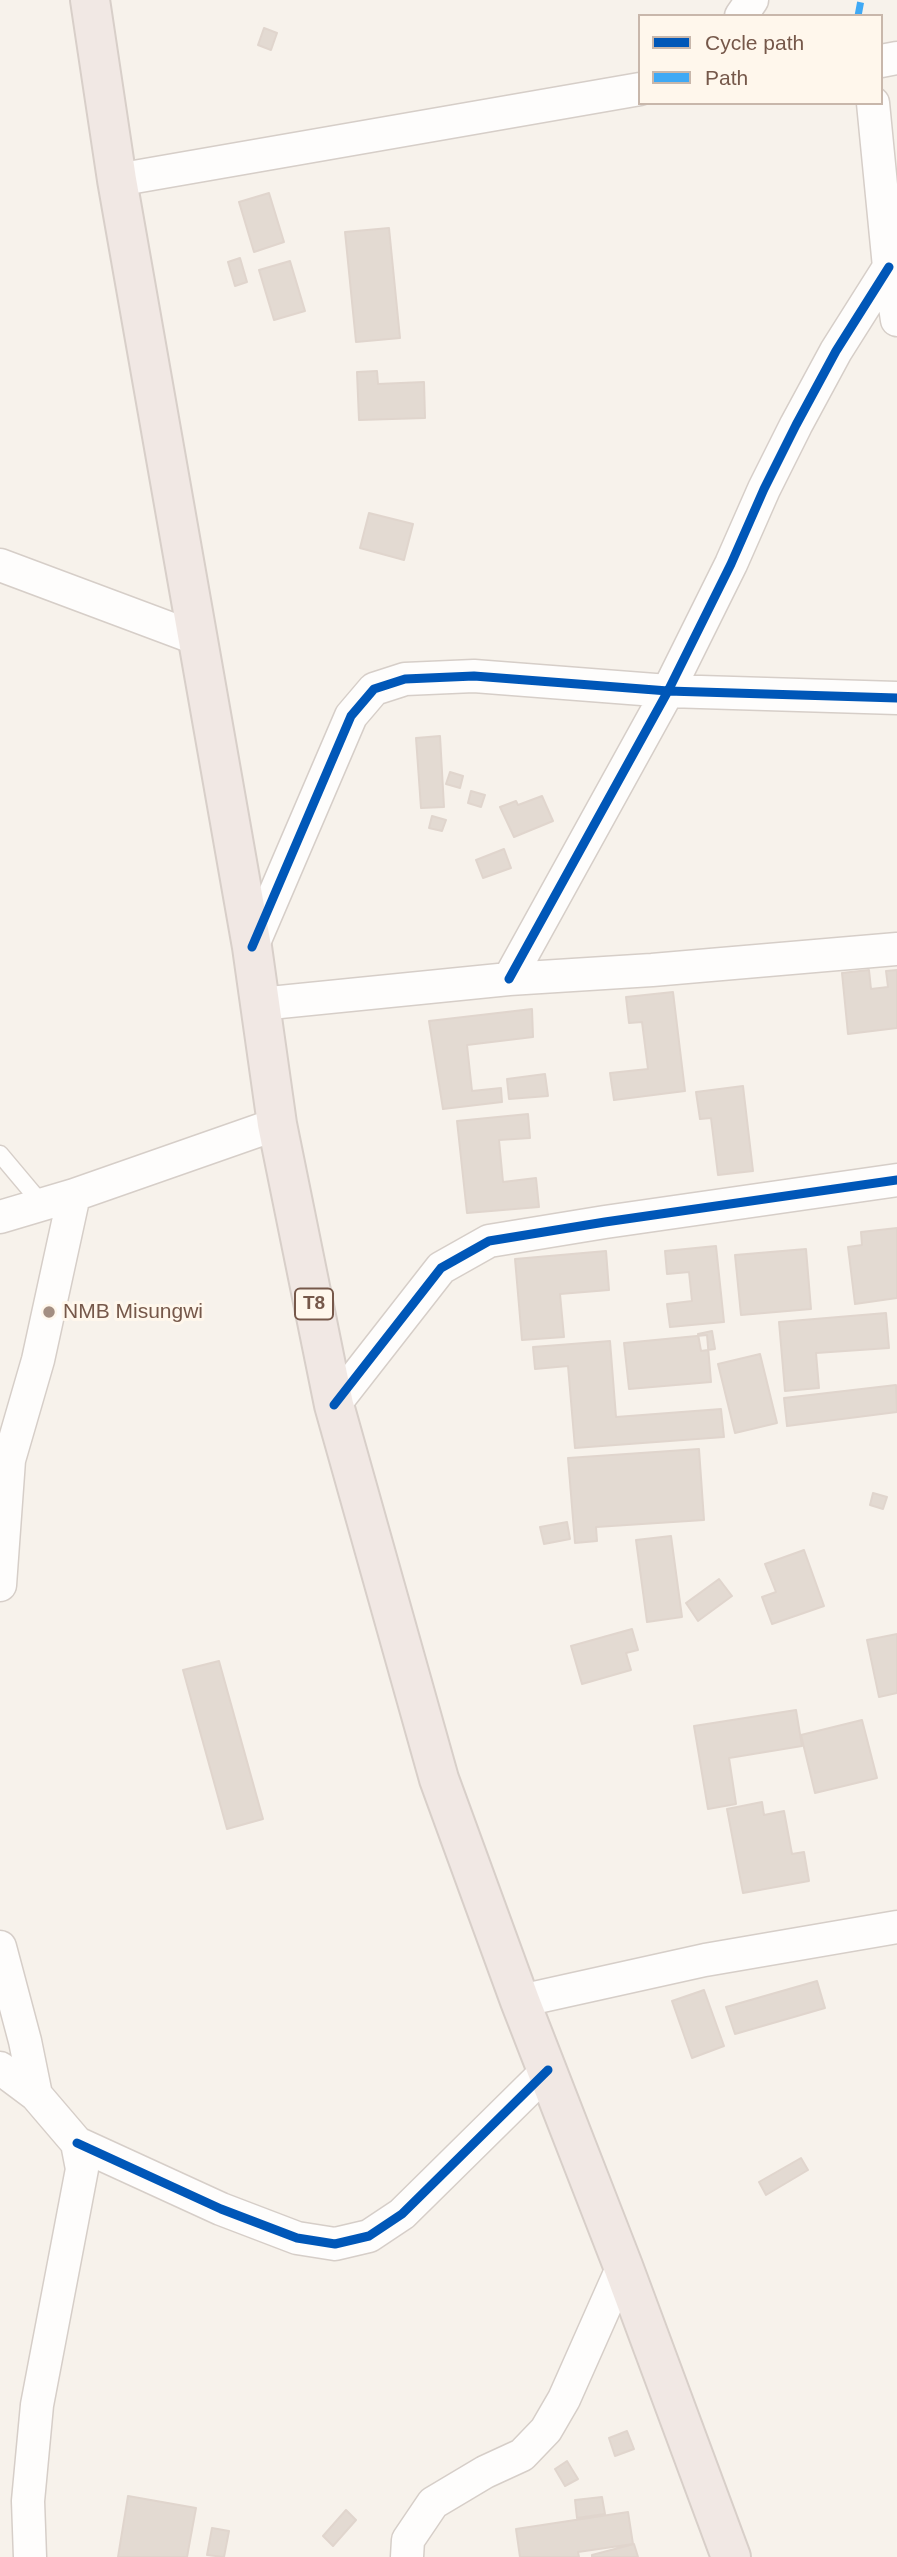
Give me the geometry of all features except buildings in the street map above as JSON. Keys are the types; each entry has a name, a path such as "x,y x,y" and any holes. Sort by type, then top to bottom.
{"highway":[{"name":"T8","path":"90,0 117,180 252,947 277,1124 334,1405 439,1779 520,2001 623,2266 731,2557"}],"street":[{"path":"117,180 638,89"},
{"path":"873,105 889,267 897,320"},
{"path":"509,979 668,691 796,425 836,351 889,267"},
{"path":"0,565 198,639"},
{"path":"252,947 351,716 374,689 405,679 474,676 668,691 897,698"},
{"path":"260,1004 509,979 897,950"},
{"path":"0,1217 74,1195 277,1124"},
{"path":"334,1405 441,1268 489,1241 897,1180"},
{"path":"0,1585 4,1468 38,1360 74,1195"},
{"path":"520,2001 705,1960 897,1927"},
{"path":"0,1947 36,2095"},
{"path":"0,2068 36,2095 77,2143 221,2209 297,2238 335,2244 369,2236 402,2214 548,2070"},
{"path":"30,2557 28,2501 37,2405 82,2169 77,2143"},
{"path":"407,2557 408,2540 433,2503 485,2472 522,2455 546,2430 564,2399 623,2266"}],"lane":[{"path":"0,1154 42,1204"}],"marked path":[{"path":"858,14 861,0"}],"cycle path":[{"path":"509,979 668,691 796,425 836,351 889,267"},
{"path":"252,947 351,716 374,689 405,679 474,676 668,691 897,698"},
{"path":"334,1405 441,1268 489,1241 897,1180"},
{"path":"77,2143 221,2209 297,2238 335,2244 369,2236 402,2214 548,2070"}],"place":[{"name":"NMB Misungwi","path":"49,1312"}]}
